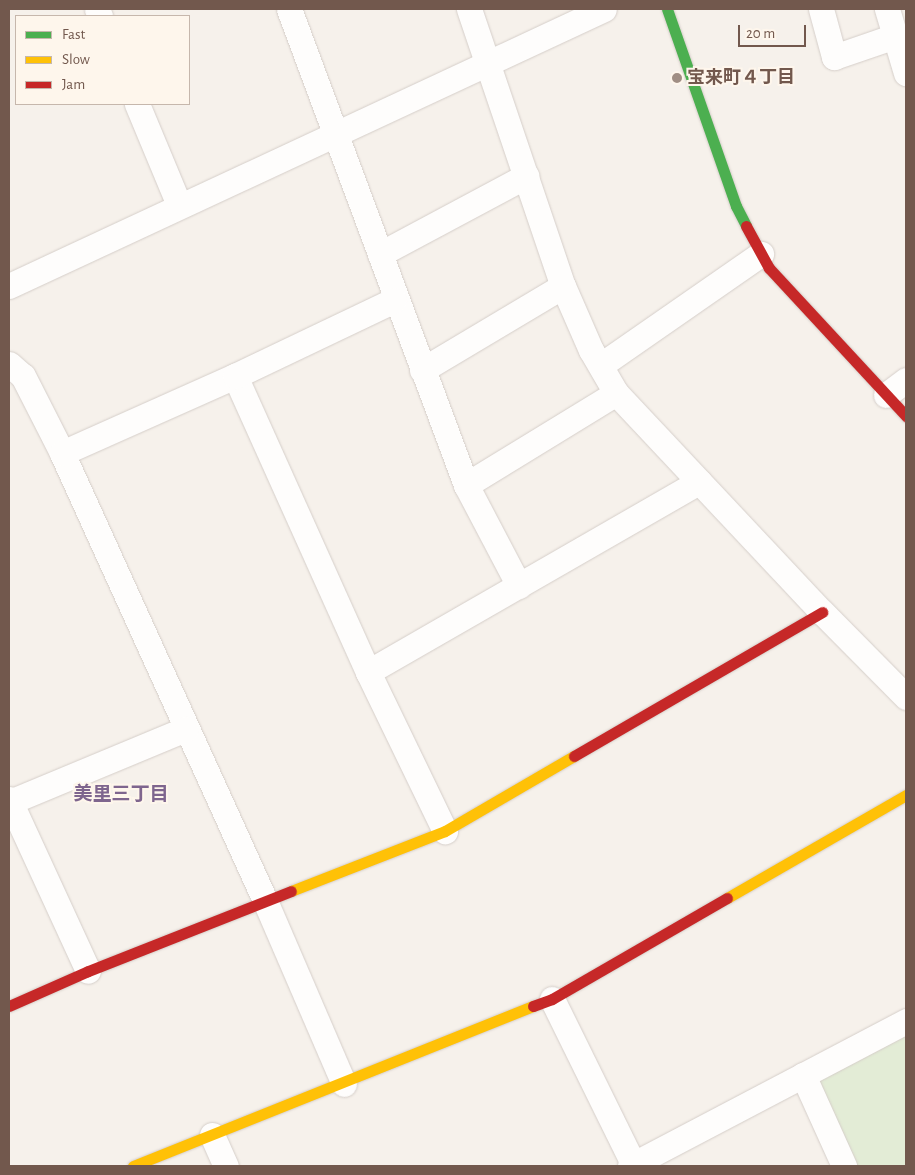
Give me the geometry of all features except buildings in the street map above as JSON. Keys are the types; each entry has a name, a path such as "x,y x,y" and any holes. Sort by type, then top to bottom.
{"street":[{"path":"288,9 380,254 394,300 466,485 519,586"},
{"path":"469,9 564,286 616,393 822,612 906,697"},
{"path":"9,290 9,284 604,9"},
{"path":"666,9 736,206 761,254 778,282 906,416"},
{"path":"821,9 834,57 902,53 887,9"},
{"path":"137,105 179,205"},
{"path":"380,254 526,176"},
{"path":"601,365 761,254"},
{"path":"422,370 564,286"},
{"path":"62,453 235,376 394,300"},
{"path":"9,364 23,376 62,453 266,903 344,1084"},
{"path":"235,376 368,672 445,832"},
{"path":"886,394 906,380"},
{"path":"466,485 616,393"},
{"path":"368,672 699,482"},
{"path":"9,1006 88,971 445,832 822,612"},
{"path":"88,971 9,801 186,729"},
{"path":"133,1166 344,1084 552,999 906,795"},
{"path":"552,999 632,1166 906,1022"},
{"path":"803,1075 844,1166"},
{"path":"212,1135 226,1166"}],"green space":[{"path":"906,1036 906,1166 857,1166 818,1081"}],"traffic: fast":[{"path":"667,9 736,206 746,226"}],"traffic: slow":[{"path":"291,891 445,831 574,756"},
{"path":"727,898 906,795"},
{"path":"133,1166 533,1006"}],"traffic: jam":[{"path":"746,226 769,268 906,416"},
{"path":"574,756 822,612"},
{"path":"9,1006 88,971 291,891"},
{"path":"533,1006 552,999 727,898"}],"place":[{"name":"宝来町４丁目","path":"677,78"}],"district":[{"name":"美里三丁目","path":"121,795"}]}
